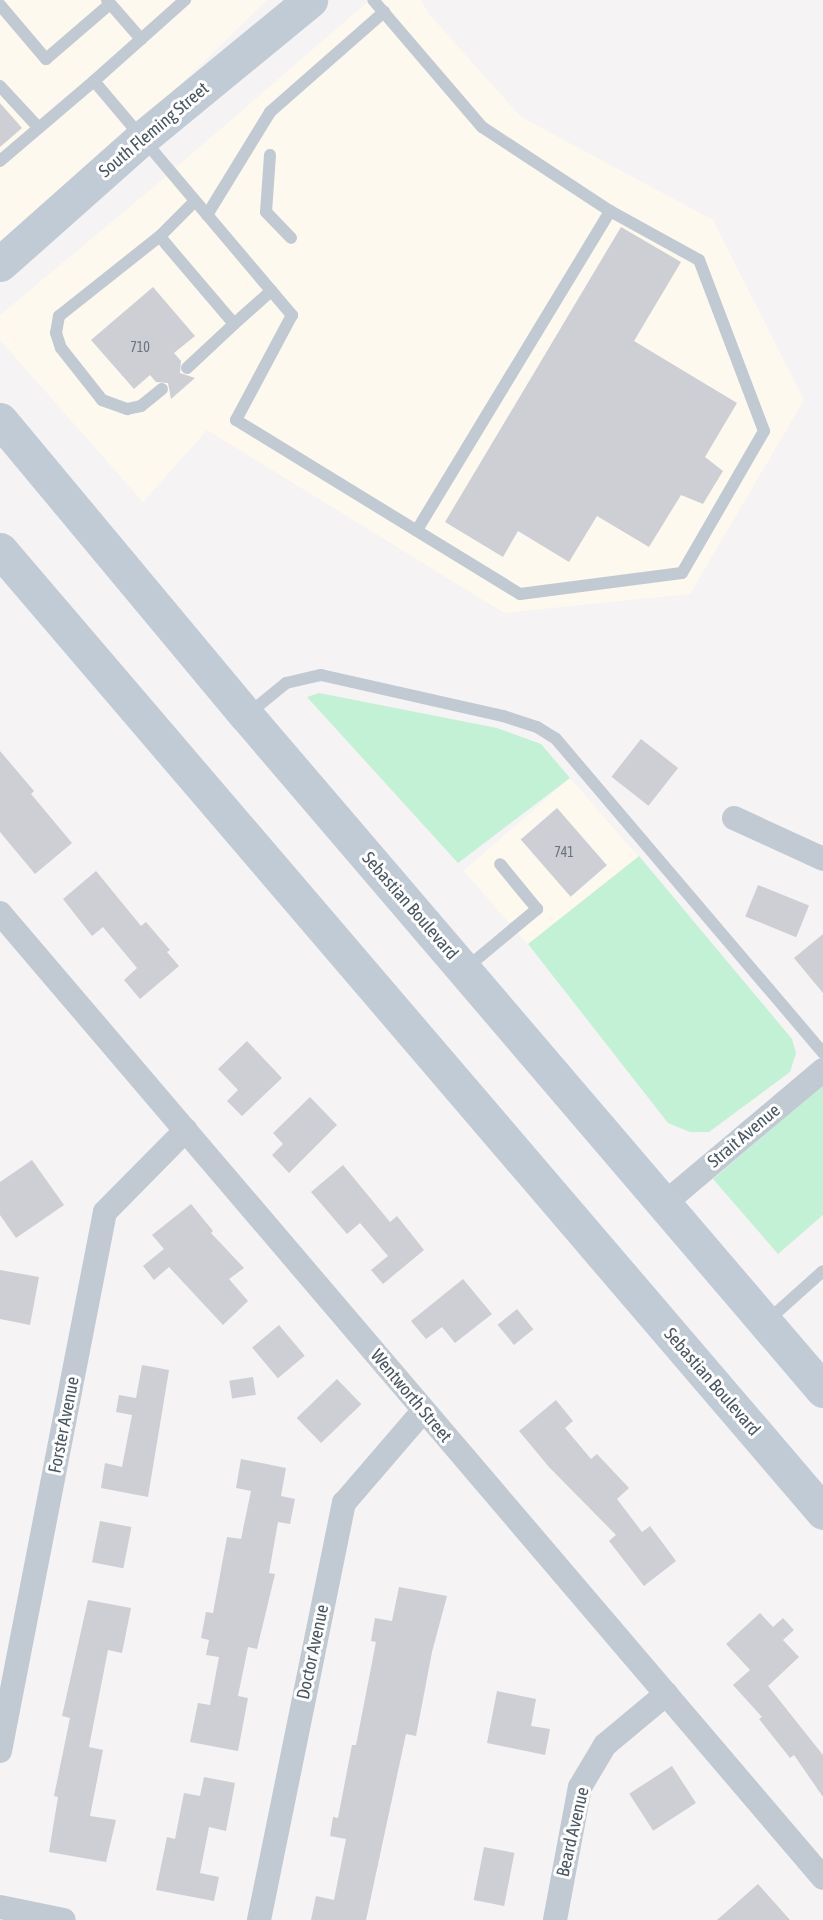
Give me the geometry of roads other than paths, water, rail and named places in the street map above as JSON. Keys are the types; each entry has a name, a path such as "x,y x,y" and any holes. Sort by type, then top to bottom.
{"main road":[{"name":"South Fleming Street","path":"0,264 141,139 310,0"},
{"name":"Sebastian Boulevard","path":"0,419 246,715 823,1390"},
{"name":"Sebastian Boulevard","path":"0,550 823,1512"}],"street":[{"path":"734,818 823,859"},
{"name":"Wentworth Street","path":"0,913 823,1878"},
{"name":"Strait Avenue","path":"665,1203 823,1070"},
{"name":"Forster Avenue","path":"0,1751 105,1212 186,1130"},
{"name":"Doctor Avenue","path":"258,1920 344,1503 424,1411"},
{"name":"Beard Avenue","path":"555,1920 580,1787 605,1745 666,1694"},
{"path":"0,1907 64,1920"}],"lane":[{"path":"0,161 185,0"},
{"path":"93,81 292,315 236,420 520,594 682,573 764,431 699,260 610,211 482,127 373,0"},
{"path":"0,5 46,59 109,2 141,39"},
{"path":"207,215 270,112 384,12"},
{"path":"0,86 38,127"},
{"path":"270,155 266,212 291,239"},
{"path":"162,389 141,406 127,409 102,400 61,348 56,333 59,316 160,236 195,201"},
{"path":"417,530 610,211"},
{"path":"160,236 234,324"},
{"path":"187,368 271,291"},
{"path":"246,715 286,683 321,675 503,716 537,727 556,739 823,1053"},
{"path":"465,970 537,909 500,864"},
{"path":"766,1322 823,1271"}]}
